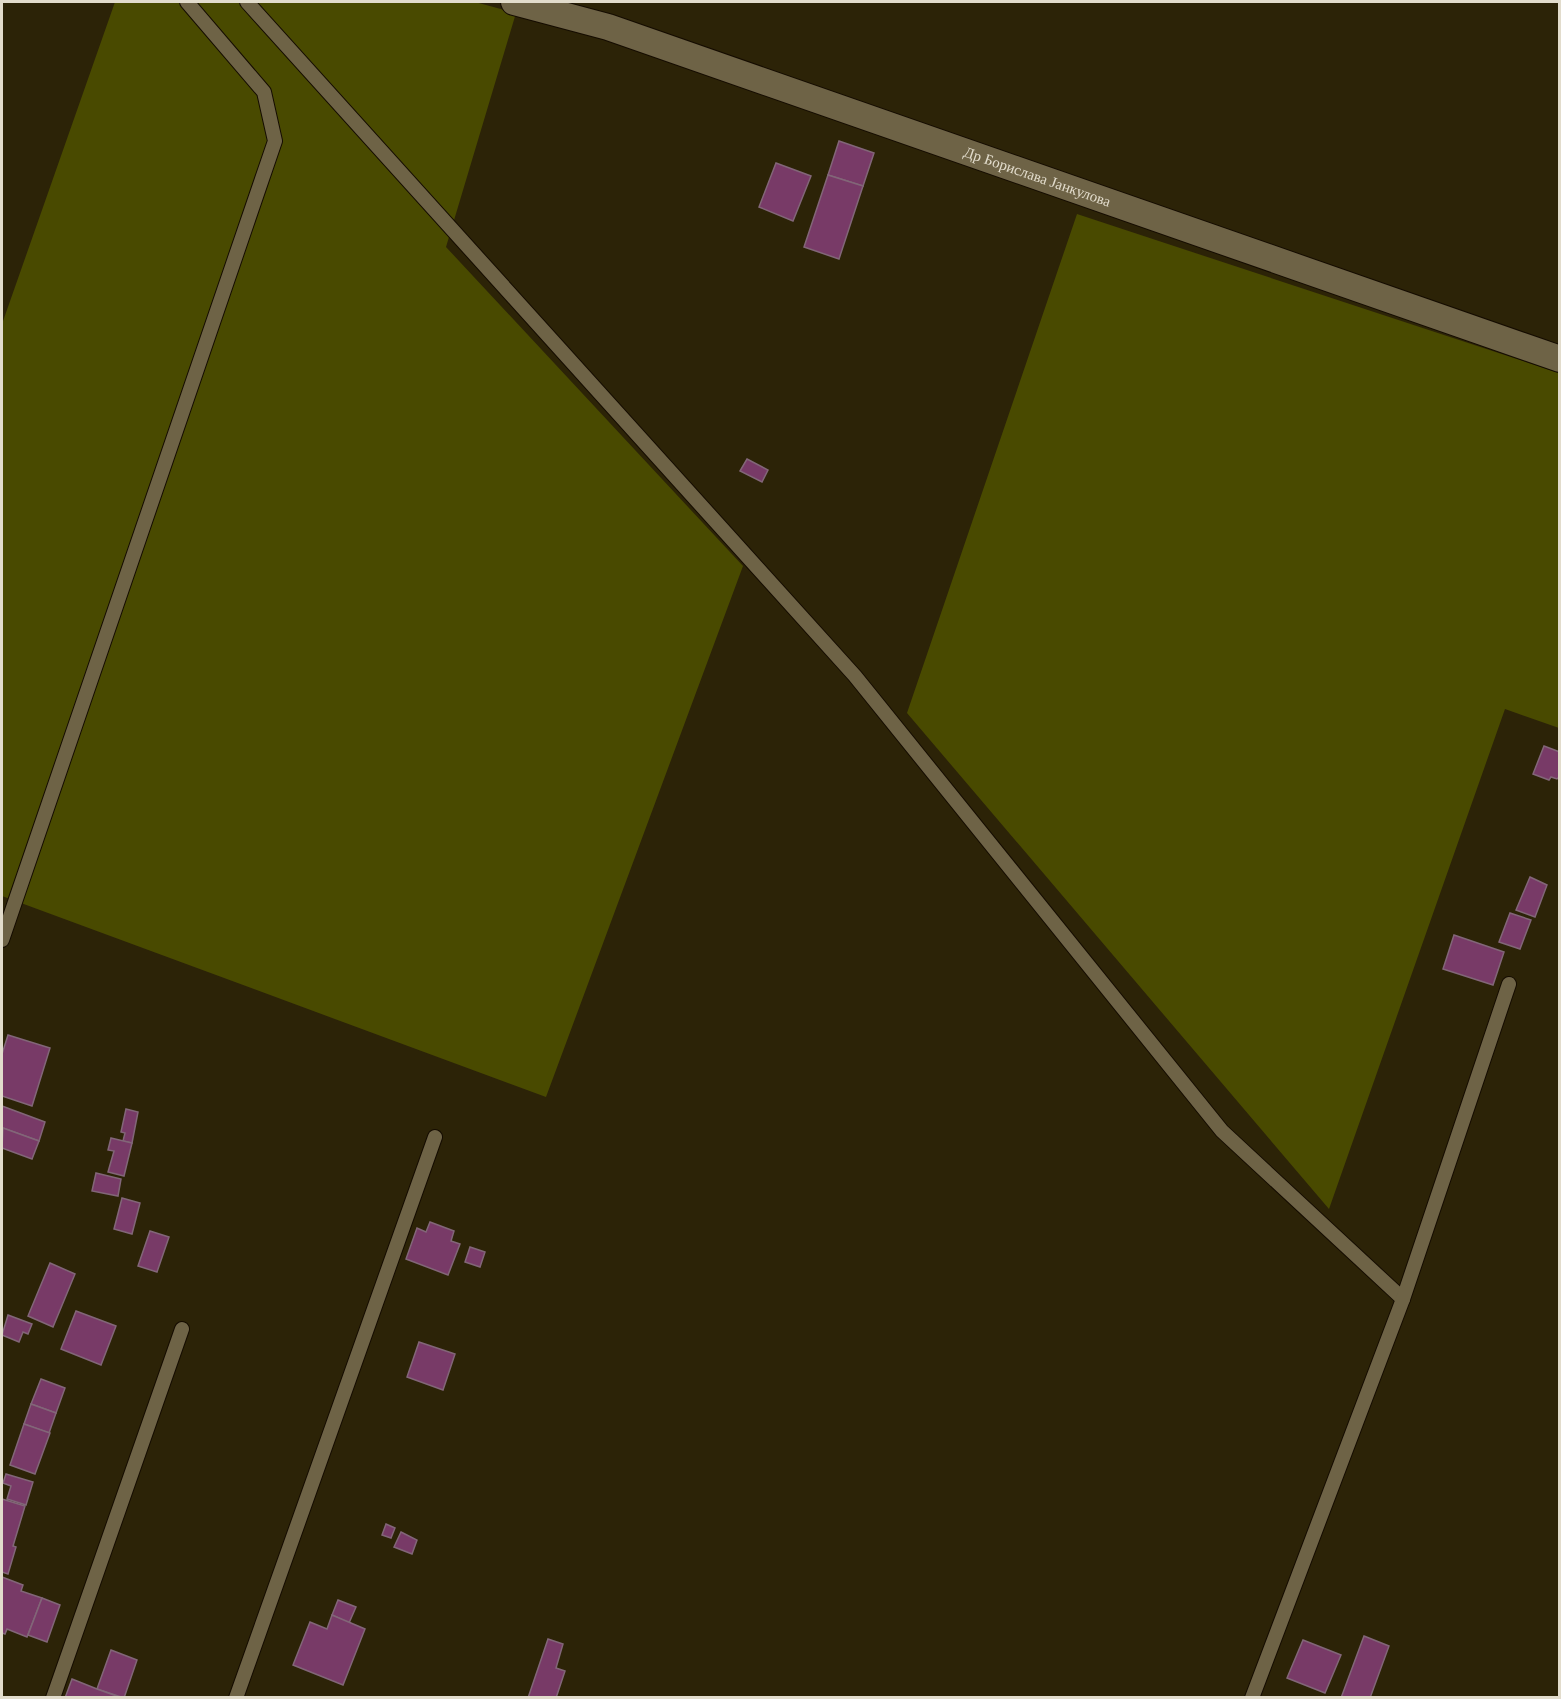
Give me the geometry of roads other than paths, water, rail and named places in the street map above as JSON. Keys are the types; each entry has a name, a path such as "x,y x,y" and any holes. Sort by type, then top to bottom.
{"street":[{"name":"Др Борислава Јанкулова","path":"514,2 619,31 1560,359"}],"lane":[{"path":"2,940 275,141 264,92 187,2"},
{"path":"247,2 855,676 1222,1131 1403,1299"},
{"path":"1252,1698 1403,1299 1509,984"},
{"path":"236,1698 435,1137"},
{"path":"54,1698 182,1329"}]}
